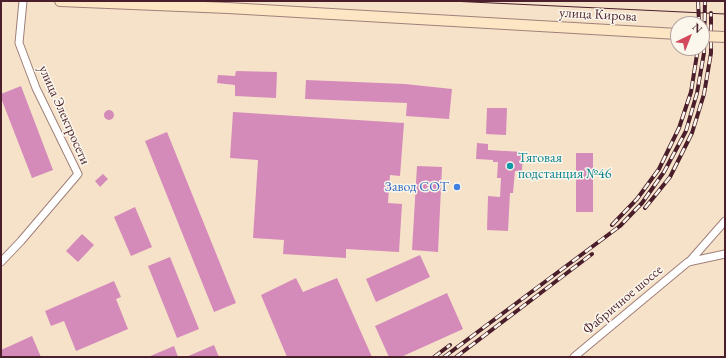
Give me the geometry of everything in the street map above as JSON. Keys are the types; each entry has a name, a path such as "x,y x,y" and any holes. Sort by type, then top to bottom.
{"main road":[{"name":"улица Кирова","path":"60,1 228,8 670,34"},
{"path":"710,36 725,37"}],"street":[{"name":"улица Электросети","path":"1,262 78,174 36,88 19,43 23,1"},
{"name":"Фабричное шоссе","path":"574,357 688,262 725,221"},
{"name":"Фабричное шоссе","path":"688,262 725,254"}],"building":[{"path":"236,71 277,72 276,98 235,96 235,85 217,83 218,75 235,76"},
{"path":"306,80 405,84 452,89 449,119 406,116 407,103 305,99"},
{"path":"21,86 53,170 32,178 1,98 1,94"},
{"path":"487,108 507,108 506,135 486,134"},
{"path":"109,110 114,115 109,120 104,115"},
{"path":"233,112 404,123 400,176 390,175 388,203 402,204 399,252 346,249 346,258 283,254 284,240 253,238 258,160 230,158"},
{"path":"167,132 236,303 214,312 145,141"},
{"path":"477,143 488,144 488,150 523,152 522,171 515,171 513,193 510,193 508,231 487,230 488,196 500,197 501,178 497,178 498,162 493,162 493,160 476,159"},
{"path":"576,153 593,153 593,212 576,212"},
{"path":"417,166 442,167 438,252 412,250"},
{"path":"103,174 108,179 100,187 95,181"},
{"path":"135,207 152,247 131,256 114,217"},
{"path":"82,234 94,245 78,262 66,251"},
{"path":"420,255 430,277 376,302 366,279"},
{"path":"170,257 199,329 177,338 148,266"},
{"path":"296,278 303,292 337,278 372,357 287,357 261,295"},
{"path":"114,281 121,297 116,299 128,329 76,351 64,321 51,326 45,311"},
{"path":"447,293 463,329 401,357 389,357 375,326"},
{"path":"32,336 41,357 1,357 1,350"},
{"path":"214,345 219,357 186,357"},
{"path":"174,346 178,357 148,357"}],"tram line":[{"path":"450,1 725,14"}],"railway":[{"path":"698,1 699,16"},
{"path":"444,357 620,226 642,203 664,172 686,131 697,93 704,53 705,1"},
{"path":"645,208 670,177 692,133 704,94 711,53 711,13"},
{"path":"612,225 637,199 659,169 679,128 691,92 697,56"},
{"path":"456,357 592,254"},
{"path":"434,357 450,345"}],"place":[{"name":"Тяговая подстанция №46","path":"510,166"},
{"name":"Завод СОТ","path":"457,187"}]}
